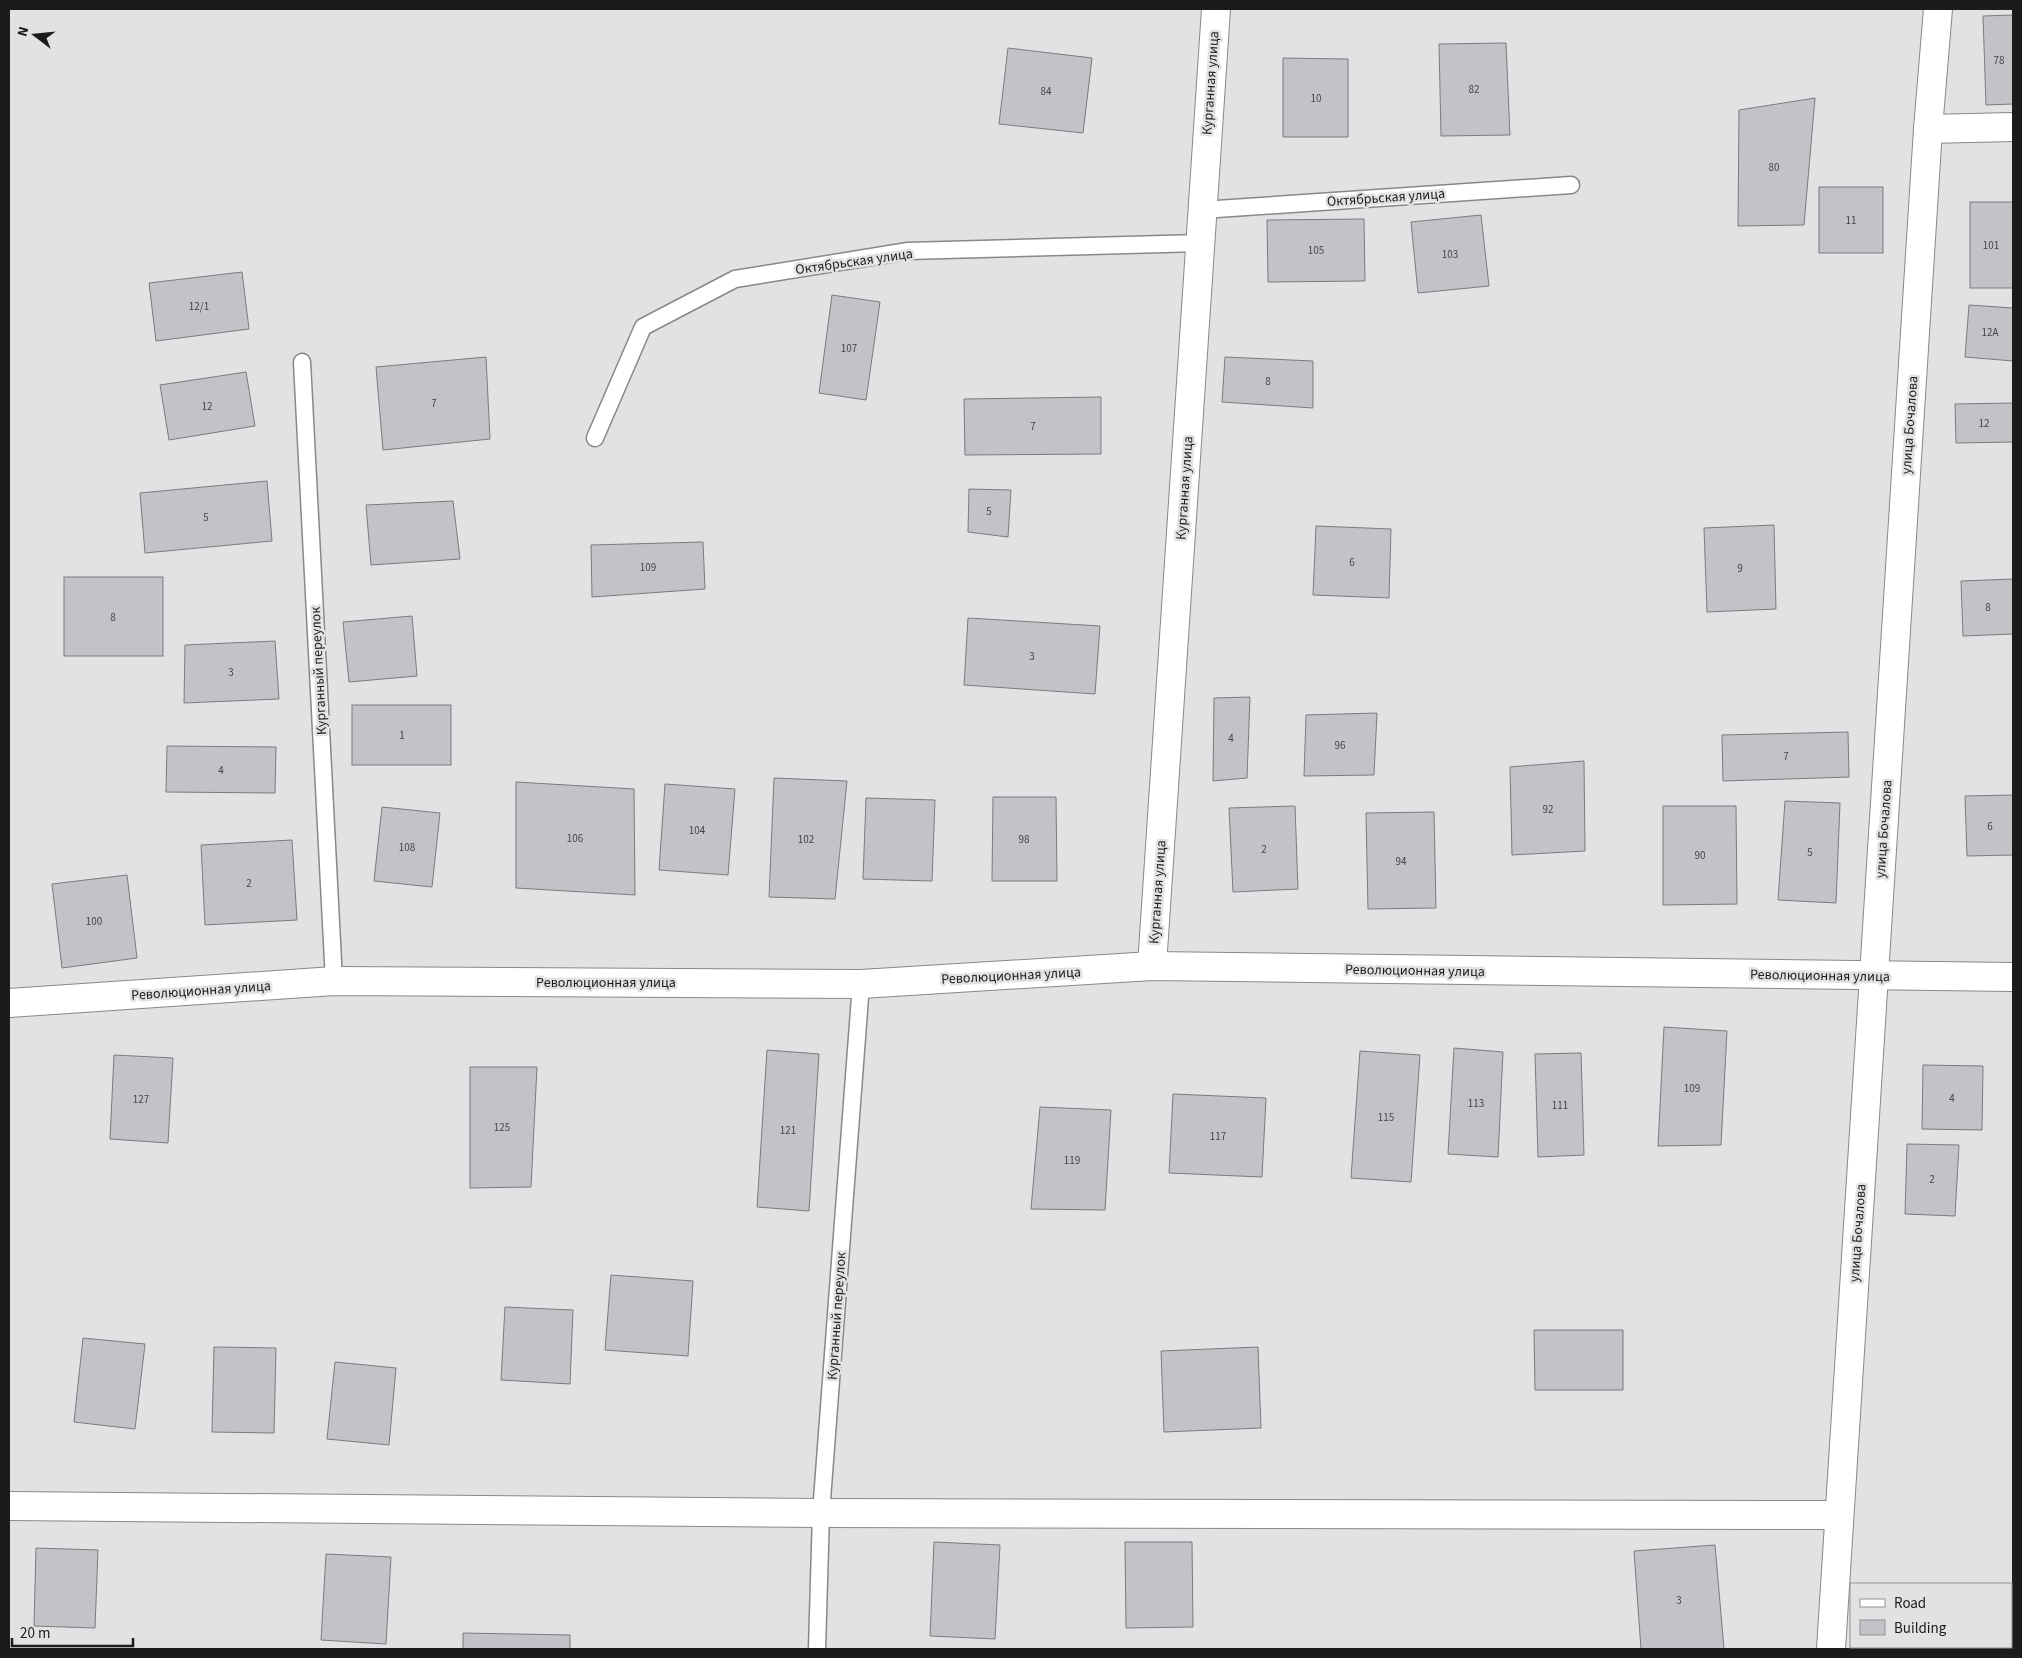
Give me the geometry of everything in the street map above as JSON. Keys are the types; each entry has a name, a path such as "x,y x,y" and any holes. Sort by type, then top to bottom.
{"street":[{"name":"Курганная улица","path":"1152,966 1216,9"},
{"name":"улица Бочалова","path":"1831,1649 1928,129 1938,9"},
{"path":"1928,129 2013,127"},
{"name":"Революционная улица","path":"9,1004 334,980 861,984 1152,966 2013,977"},
{"path":"9,1506 821,1513 1839,1515"}],"lane":[{"name":"Октябрьская улица","path":"1202,210 1571,185"},
{"name":"Октябрьская улица","path":"595,438 643,327 735,279 908,251 1200,243"},
{"name":"Курганный переулок","path":"302,362 334,980"},
{"name":"Курганный переулок","path":"818,1649 821,1513 861,984"}],"building":[{"path":"2013,15 2013,104 1986,105 1983,16"},
{"path":"1506,43 1510,135 1441,136 1439,44"},
{"path":"1008,48 1092,58 1083,133 999,124"},
{"path":"1283,58 1348,59 1348,137 1283,137"},
{"path":"1815,98 1804,225 1738,226 1739,110"},
{"path":"1819,187 1883,187 1883,253 1819,253"},
{"path":"1970,202 2013,202 2013,288 1970,288"},
{"path":"1481,215 1489,286 1418,293 1411,222"},
{"path":"1364,219 1365,281 1268,282 1267,220"},
{"path":"242,272 249,329 156,341 149,283"},
{"path":"832,295 880,302 866,400 819,393"},
{"path":"1969,305 2013,308 2013,361 1965,357"},
{"path":"486,357 490,439 383,450 376,367"},
{"path":"1225,357 1313,361 1313,408 1222,402"},
{"path":"246,372 255,426 169,440 160,385"},
{"path":"1101,397 1101,454 965,455 964,399"},
{"path":"2013,403 2013,442 1956,443 1955,404"},
{"path":"267,481 272,541 145,553 140,493"},
{"path":"969,489 1011,490 1008,537 968,532"},
{"path":"453,501 460,559 371,565 366,505"},
{"path":"1774,525 1776,609 1707,612 1704,528"},
{"path":"1316,526 1391,529 1389,598 1313,595"},
{"path":"703,542 705,589 592,597 591,545"},
{"path":"64,577 163,577 163,656 64,656"},
{"path":"2013,579 2013,634 1963,636 1961,581"},
{"path":"412,616 417,676 349,682 343,622"},
{"path":"968,618 1100,626 1095,694 964,685"},
{"path":"275,641 279,699 184,703 185,645"},
{"path":"1250,697 1247,778 1213,781 1214,698"},
{"path":"352,705 451,705 451,765 352,765"},
{"path":"1377,713 1374,775 1304,776 1306,715"},
{"path":"1848,732 1849,777 1723,781 1722,735"},
{"path":"167,746 276,747 275,793 166,792"},
{"path":"1584,761 1585,851 1512,855 1510,767"},
{"path":"774,778 847,781 835,899 769,897"},
{"path":"516,782 634,789 635,895 516,888"},
{"path":"665,784 735,789 728,875 659,870"},
{"path":"2013,795 2013,855 1967,856 1965,796"},
{"path":"993,797 1056,797 1057,881 992,881"},
{"path":"866,798 935,800 932,881 863,879"},
{"path":"1785,801 1840,803 1836,903 1778,900"},
{"path":"1295,806 1298,889 1233,892 1229,808"},
{"path":"1663,806 1736,806 1737,904 1663,905"},
{"path":"382,807 440,813 432,887 374,881"},
{"path":"1434,812 1436,908 1368,909 1366,813"},
{"path":"292,840 297,920 205,925 201,845"},
{"path":"127,875 137,958 62,968 52,884"},
{"path":"1664,1027 1727,1031 1721,1145 1658,1146"},
{"path":"1454,1048 1503,1052 1498,1157 1448,1154"},
{"path":"767,1050 819,1054 809,1211 757,1207"},
{"path":"1360,1051 1420,1055 1411,1182 1351,1178"},
{"path":"1581,1053 1584,1155 1538,1157 1535,1054"},
{"path":"114,1055 173,1058 168,1143 110,1139"},
{"path":"1923,1065 1983,1066 1982,1130 1922,1129"},
{"path":"470,1067 537,1067 531,1187 470,1188"},
{"path":"1173,1094 1266,1098 1262,1177 1169,1173"},
{"path":"1040,1107 1111,1110 1105,1210 1031,1209"},
{"path":"1907,1144 1959,1145 1955,1216 1905,1214"},
{"path":"611,1275 693,1281 688,1356 605,1350"},
{"path":"505,1307 573,1310 570,1384 501,1380"},
{"path":"1534,1330 1623,1330 1623,1390 1535,1390"},
{"path":"83,1338 145,1344 135,1429 74,1422"},
{"path":"214,1347 276,1348 274,1433 212,1432"},
{"path":"1258,1347 1261,1428 1164,1432 1161,1351"},
{"path":"335,1362 396,1368 389,1445 327,1439"},
{"path":"934,1542 1000,1545 995,1639 930,1636"},
{"path":"1125,1542 1192,1542 1193,1627 1126,1628"},
{"path":"1715,1545 1724,1649 1641,1649 1634,1551"},
{"path":"36,1548 98,1550 95,1628 34,1626"},
{"path":"326,1554 391,1557 386,1644 321,1640"},
{"path":"463,1633 570,1635 570,1649 463,1649"}]}
